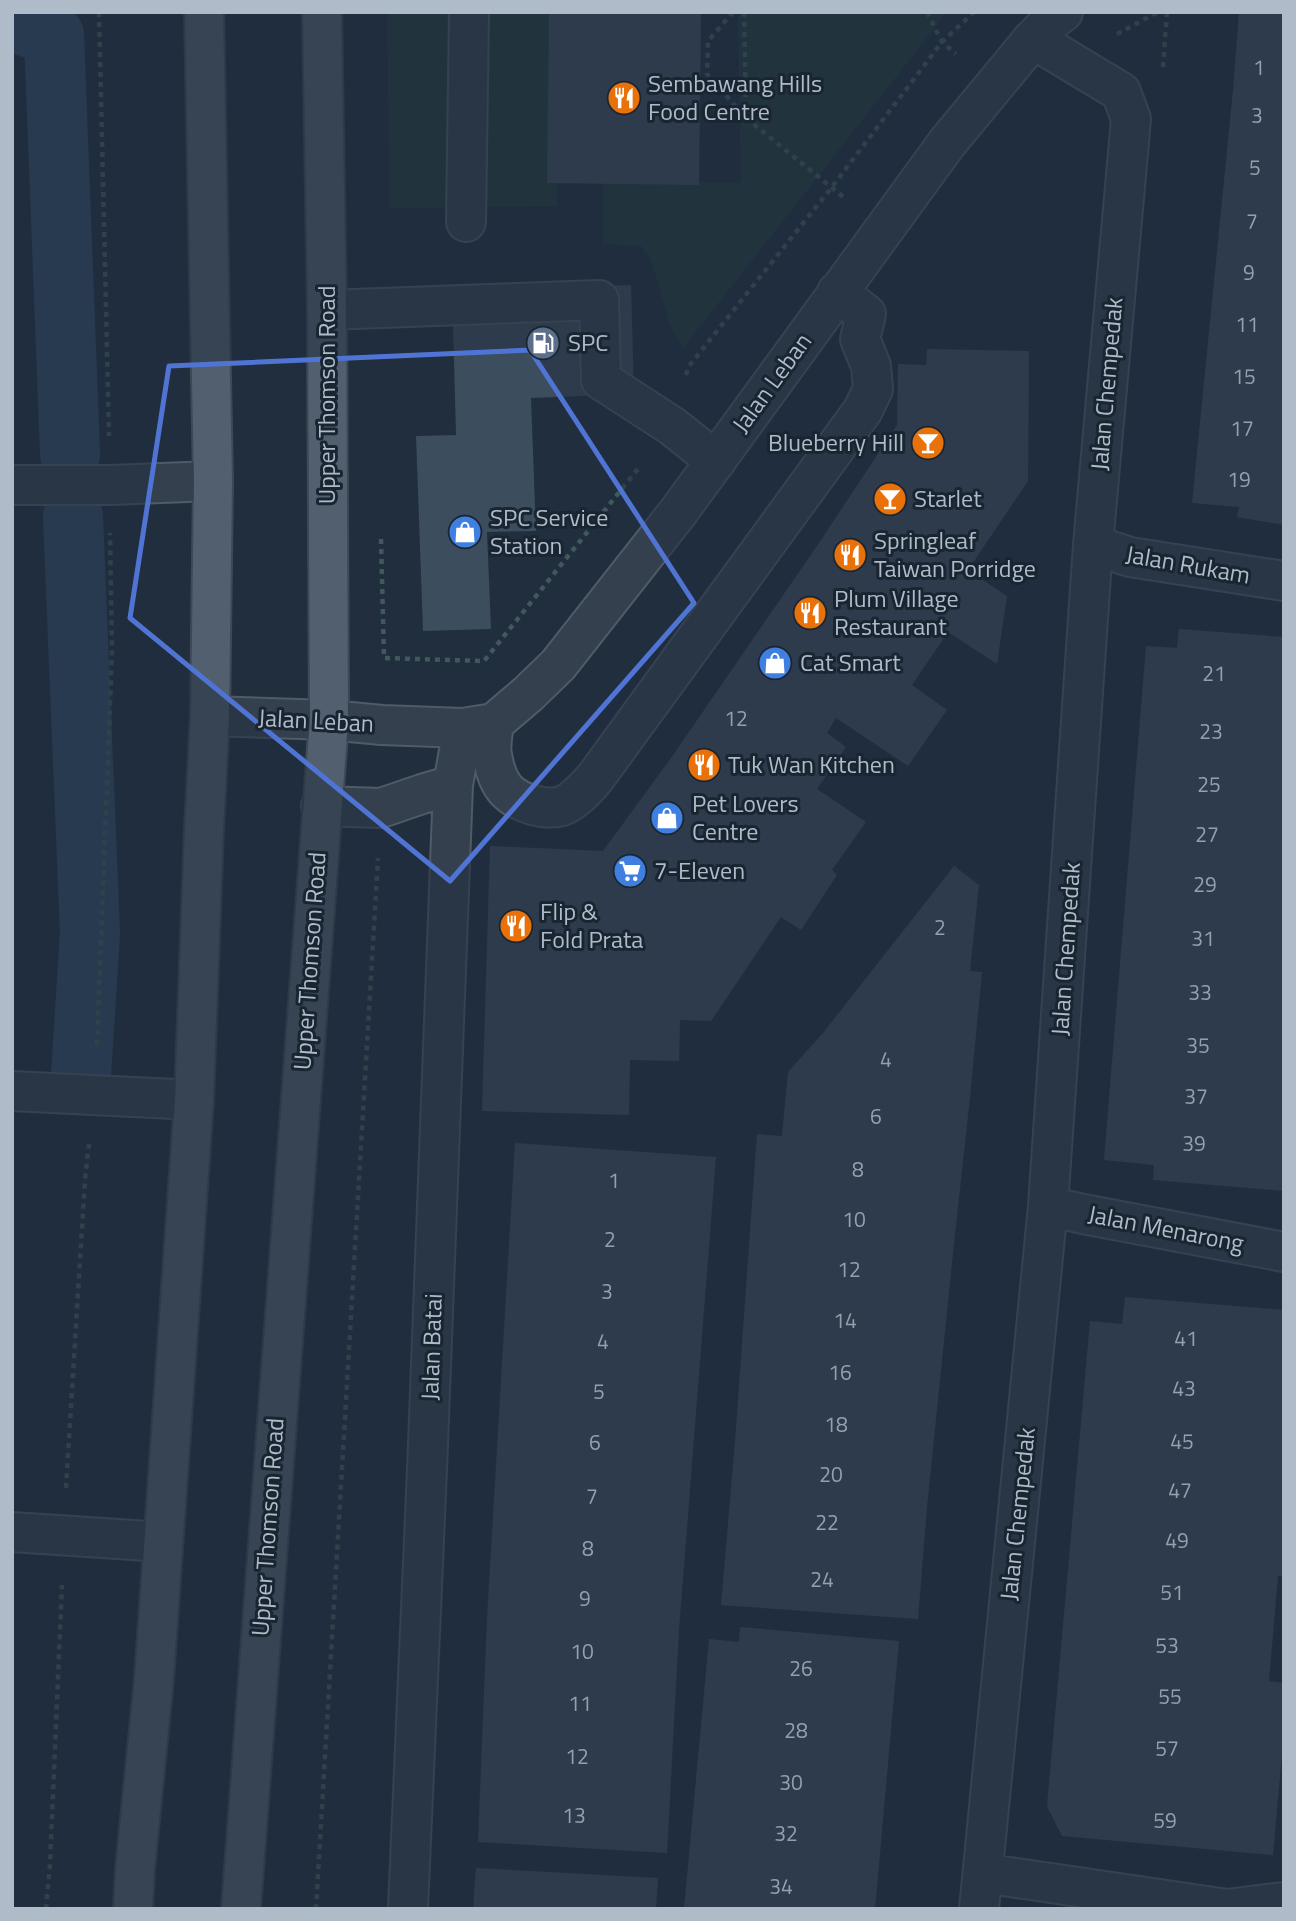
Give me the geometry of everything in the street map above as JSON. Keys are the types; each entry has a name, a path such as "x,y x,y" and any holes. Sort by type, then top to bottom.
{"main road":[{"path":"133,1909 154,1679 194,1100 210,716 213,481 204,12"},
{"name":"Upper Thomson Road","path":"241,1909 328,720 327,310 322,12"}],"street":[{"path":"466,222 468,12"},
{"name":"Jalan Leban","path":"210,716 328,720 382,726 478,726 528,694 558,665 680,511 947,143 1033,39 1063,12"},
{"name":"Jalan Chempedak","path":"981,1891 1048,1206 1093,545 1131,119 1121,92 1033,39"},
{"path":"478,726 491,752 496,775 507,792 524,802 543,807 562,806 583,792 595,778 863,410 873,389 871,366 860,340 866,314 837,292"},
{"path":"327,310 599,300 601,380 672,426 716,461"},
{"path":"12,485 213,481"},
{"name":"Jalan Rukam","path":"1093,545 1130,557 1284,581"},
{"path":"321,806 381,808 453,785 478,726"},
{"name":"Jalan Batai","path":"408,1909 453,785"},
{"path":"12,1091 194,1100"},
{"name":"Jalan Menarong","path":"1048,1206 1284,1252"},
{"path":"12,1532 163,1542"},
{"path":"981,1891 1227,1909 1284,1902"}],"path":[{"path":"46,1909 85,1179 95,1095 112,651 99,12"},
{"path":"733,12 708,41 707,74 746,118 883,229"},
{"path":"744,12 746,118"},
{"path":"384,658 484,661 672,426 689,366 832,187 942,42 974,12"},
{"path":"316,1909 381,808"}],"highlighted area":[{"path":"530,350 694,603 450,881 130,618 169,366"}],"green space":[{"path":"387,12 554,12 557,206 390,208"},
{"path":"738,12 947,12 683,348 670,325 651,259 641,246 603,244 603,181 741,183"}],"building":[{"name":"Sembawang Hills Food Centre","path":"549,12 701,12 699,185 547,183"},
{"path":"1239,12 1284,12 1284,525 1237,517 1239,507 1192,503"},
{"path":"631,285 634,394 531,398 536,531 487,532 491,629 423,631 416,436 456,435 452,291"},
{"path":"927,349 1029,351 1028,481 968,570 1007,596 997,664 948,632 912,685 947,710 908,766 836,718 827,733 846,747 817,789 866,822 832,870 837,875 801,930 781,917 711,1021 680,1020 679,1061 630,1060 629,1115 482,1111 490,846 603,851 671,758 897,425 898,364 926,365"},
{"path":"1179,629 1284,637 1284,1191 1153,1180 1154,1165 1104,1160 1146,646 1177,648"},
{"path":"954,866 979,885 970,971 982,972 918,1619 721,1605 757,1134 782,1136 788,1072 823,1033"},
{"path":"515,1143 716,1157 679,1630 667,1853 478,1842 487,1618"},
{"path":"1125,1297 1284,1310 1284,1576 1278,1576 1269,1681 1284,1683 1284,1731 1273,1855 1062,1836 1047,1806 1090,1321 1122,1324"},
{"path":"740,1627 899,1641 875,1909 684,1909 709,1639 739,1642"},
{"path":"476,1868 658,1878 656,1909 473,1909"}],"waterway":[{"path":"12,22 54,35 70,454"},
{"path":"73,517 90,933 81,1075"}],"place":[{"name":"Sembawang Hills Food Centre","path":"624,98"},
{"name":"SPC","path":"543,343"},
{"name":"Blueberry Hill","path":"928,443"},
{"name":"Starlet","path":"890,499"},
{"name":"SPC Service Station","path":"465,532"},
{"name":"Springleaf Taiwan Porridge","path":"850,555"},
{"name":"Plum Village Restaurant","path":"810,613"},
{"name":"Cat Smart","path":"775,663"},
{"name":"Tuk Wan Kitchen","path":"704,765"},
{"name":"Pet Lovers Centre","path":"667,818"},
{"name":"7-Eleven","path":"630,871"},
{"name":"Flip & Fold Prata","path":"516,926"}]}
